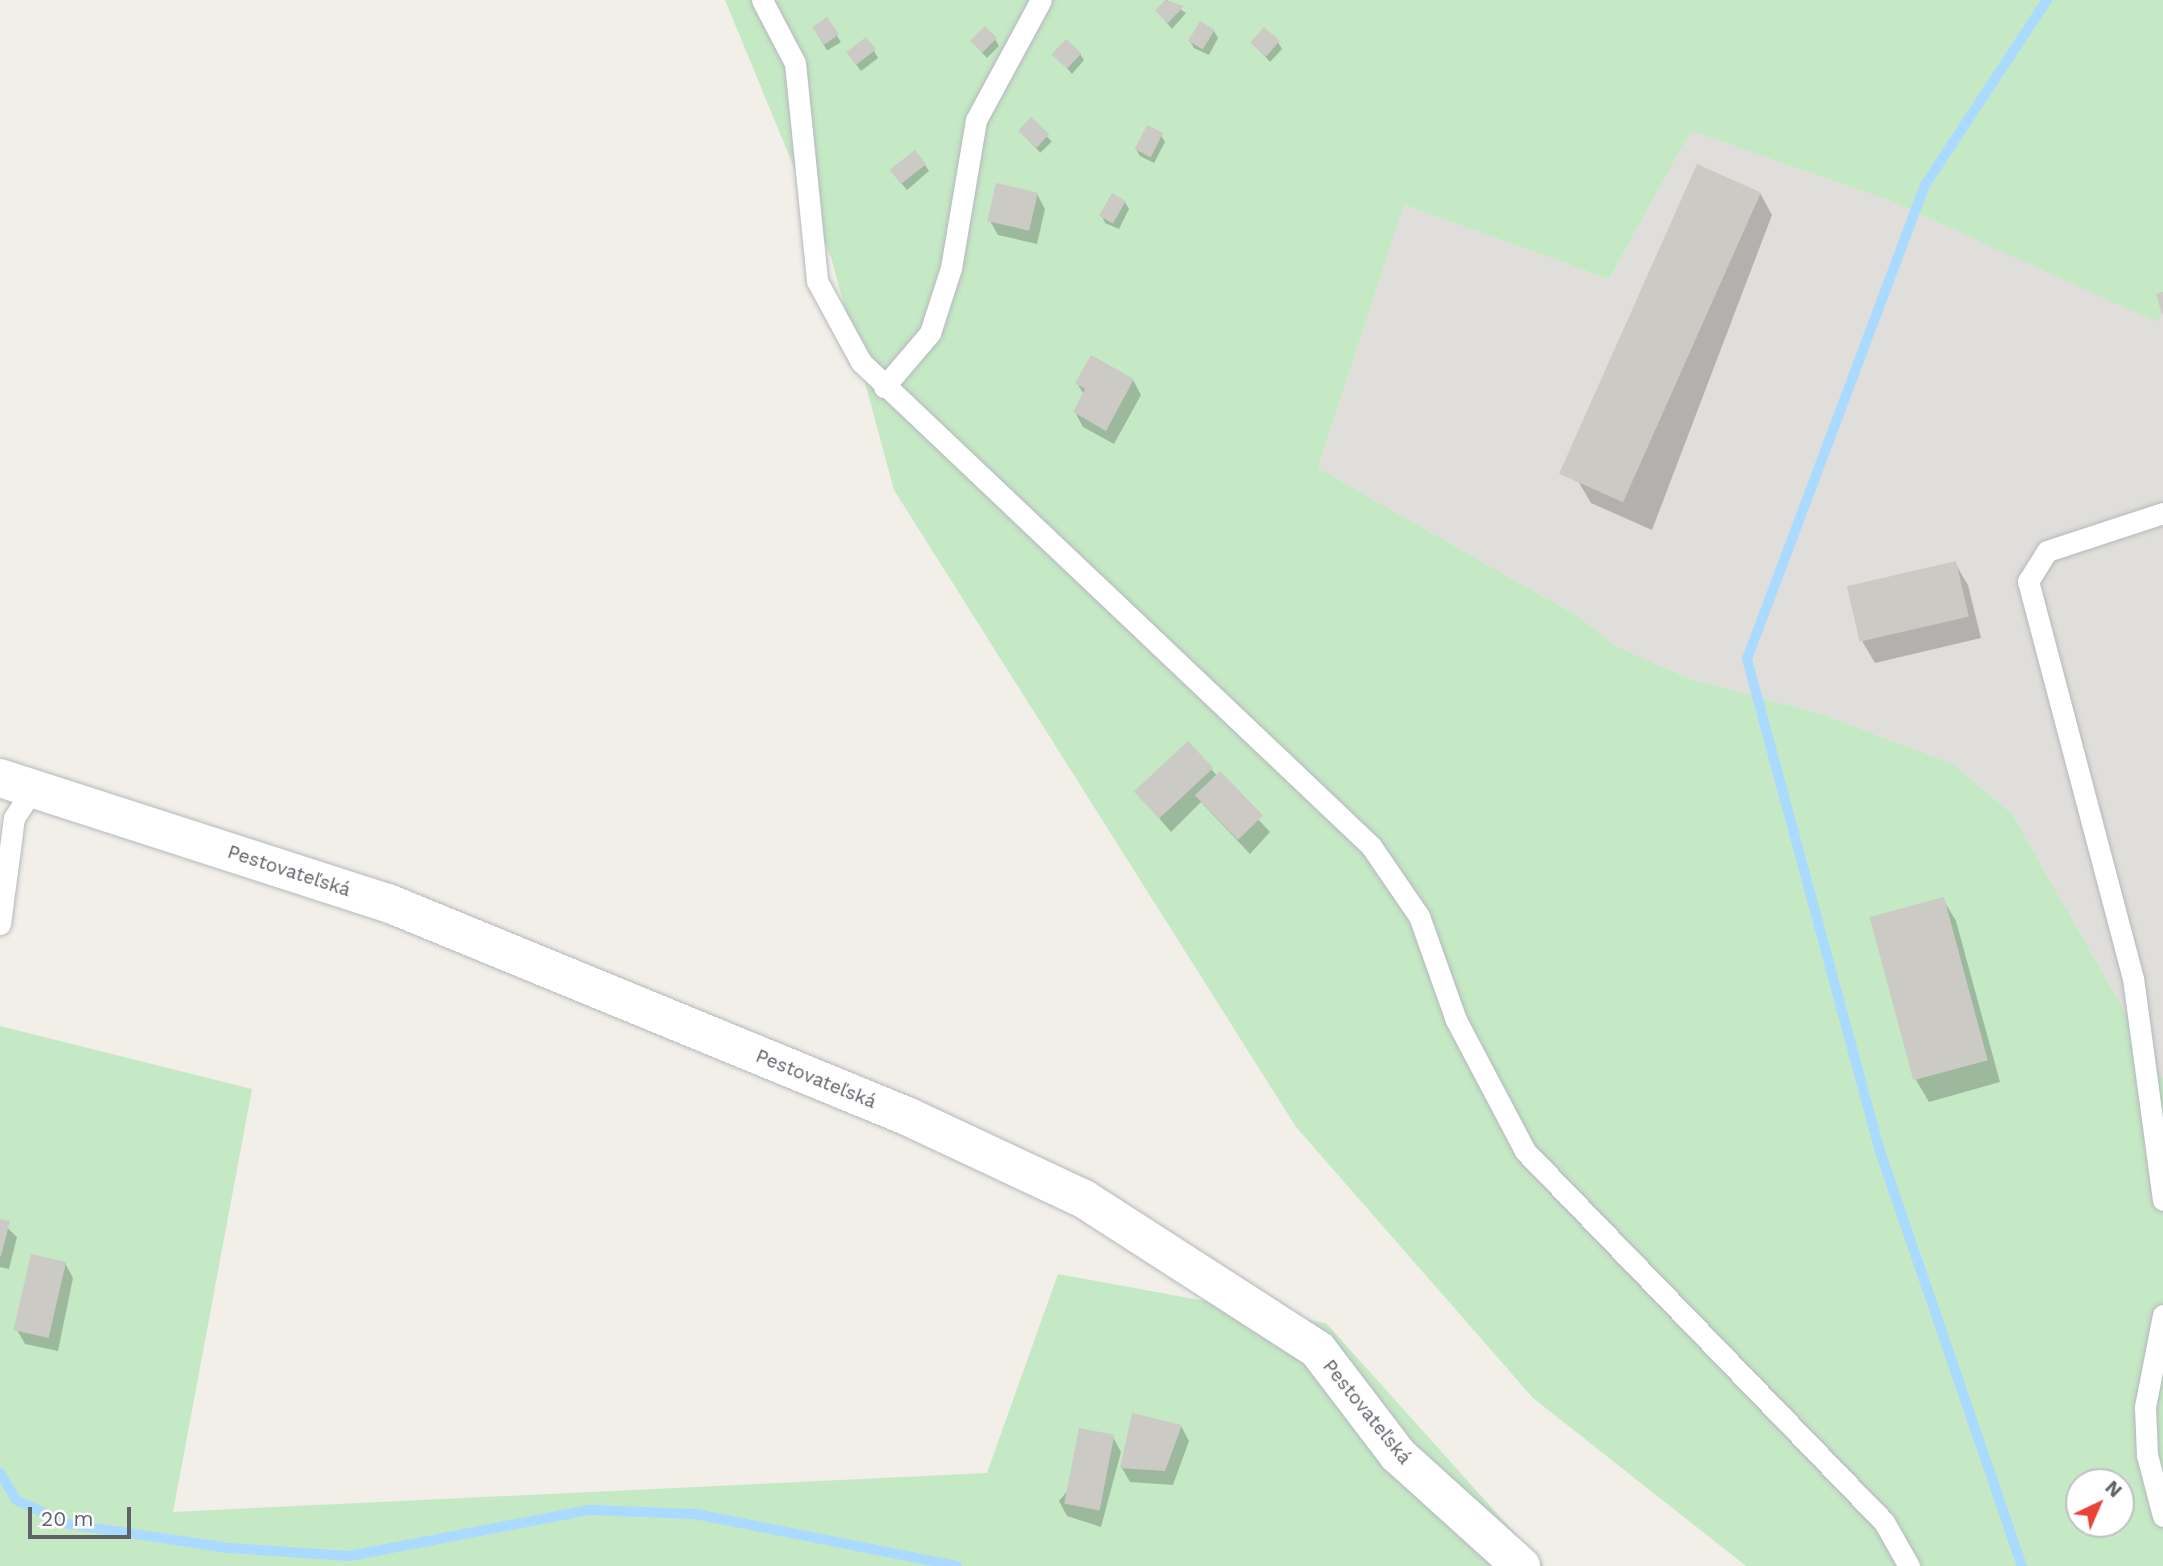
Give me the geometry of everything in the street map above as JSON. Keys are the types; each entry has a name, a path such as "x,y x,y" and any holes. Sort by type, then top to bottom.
{"street":[{"name":"Pestovateľská","path":"16,784 388,903 909,1117 1084,1199 1318,1350 1398,1455 1521,1566"}],"lane":[{"path":"762,0 795,63 821,293 861,362 884,387 953,444 1371,846 1419,916 1456,1020 1525,1151 1884,1522 1909,1566"},
{"path":"884,387 930,333 951,268 976,120 1041,0"},
{"path":"2163,513 2047,551 2028,581 2133,978 2163,1200"},
{"path":"0,924 16,784"},
{"path":"2163,1315 2145,1407 2147,1455 2163,1516"}],"shaded area":[{"path":"1691,131 1893,202 2157,321 2163,310 2163,1078 2012,814 1953,764 1819,713 1690,679 1616,646 1581,618 1318,468 1404,205 1609,279"}],"green space":[{"path":"725,0 2163,0 2163,310 2157,322 1893,202 1691,131 1609,279 1404,205 1318,468 1581,618 1616,646 1690,679 1819,713 1953,764 2012,814 2163,1078 2163,1566 1746,1566 1533,1398 1296,1127 894,490 831,257"},
{"path":"0,1026 252,1089 173,1512 987,1473 1058,1274 1326,1323 1544,1566 0,1566"}],"building":[{"path":"1165,0 1184,6 1168,23 1155,11"},
{"path":"827,17 839,34 824,45 812,27"},
{"path":"1200,21 1215,30 1203,49 1188,41"},
{"path":"985,26 997,38 982,53 970,41"},
{"path":"1264,27 1280,41 1266,57 1250,43"},
{"path":"866,37 876,50 856,65 846,52"},
{"path":"1066,39 1081,53 1067,69 1052,54"},
{"path":"1031,117 1049,134 1036,148 1018,131"},
{"path":"1147,125 1163,133 1151,157 1135,149"},
{"path":"915,150 926,164 901,184 890,170"},
{"path":"1697,164 1761,192 1623,502 1559,474"},
{"path":"996,183 1038,193 1029,231 987,221"},
{"path":"1112,193 1126,201 1113,224 1099,216"},
{"path":"2163,292 2163,314 2162,314 2156,294"},
{"path":"1091,355 1134,379 1106,431 1073,412 1085,389 1075,383"},
{"path":"1956,561 1969,617 1860,642 1847,586"},
{"path":"1188,741 1213,768 1159,819 1134,791"},
{"path":"1220,771 1263,816 1238,840 1195,795"},
{"path":"1944,897 1988,1060 1913,1080 1870,917"},
{"path":"0,1219 10,1221 1,1256 0,1256"},
{"path":"31,1254 66,1262 49,1338 13,1330"},
{"path":"1132,1413 1182,1425 1165,1471 1120,1468"},
{"path":"1079,1428 1114,1435 1100,1510 1064,1504"}],"waterway":[{"path":"2022,1566 1879,1148 1747,659 1925,185 2047,0"},
{"path":"0,1473 16,1500 68,1524 228,1548 350,1556 590,1510 695,1514 957,1566"}]}
